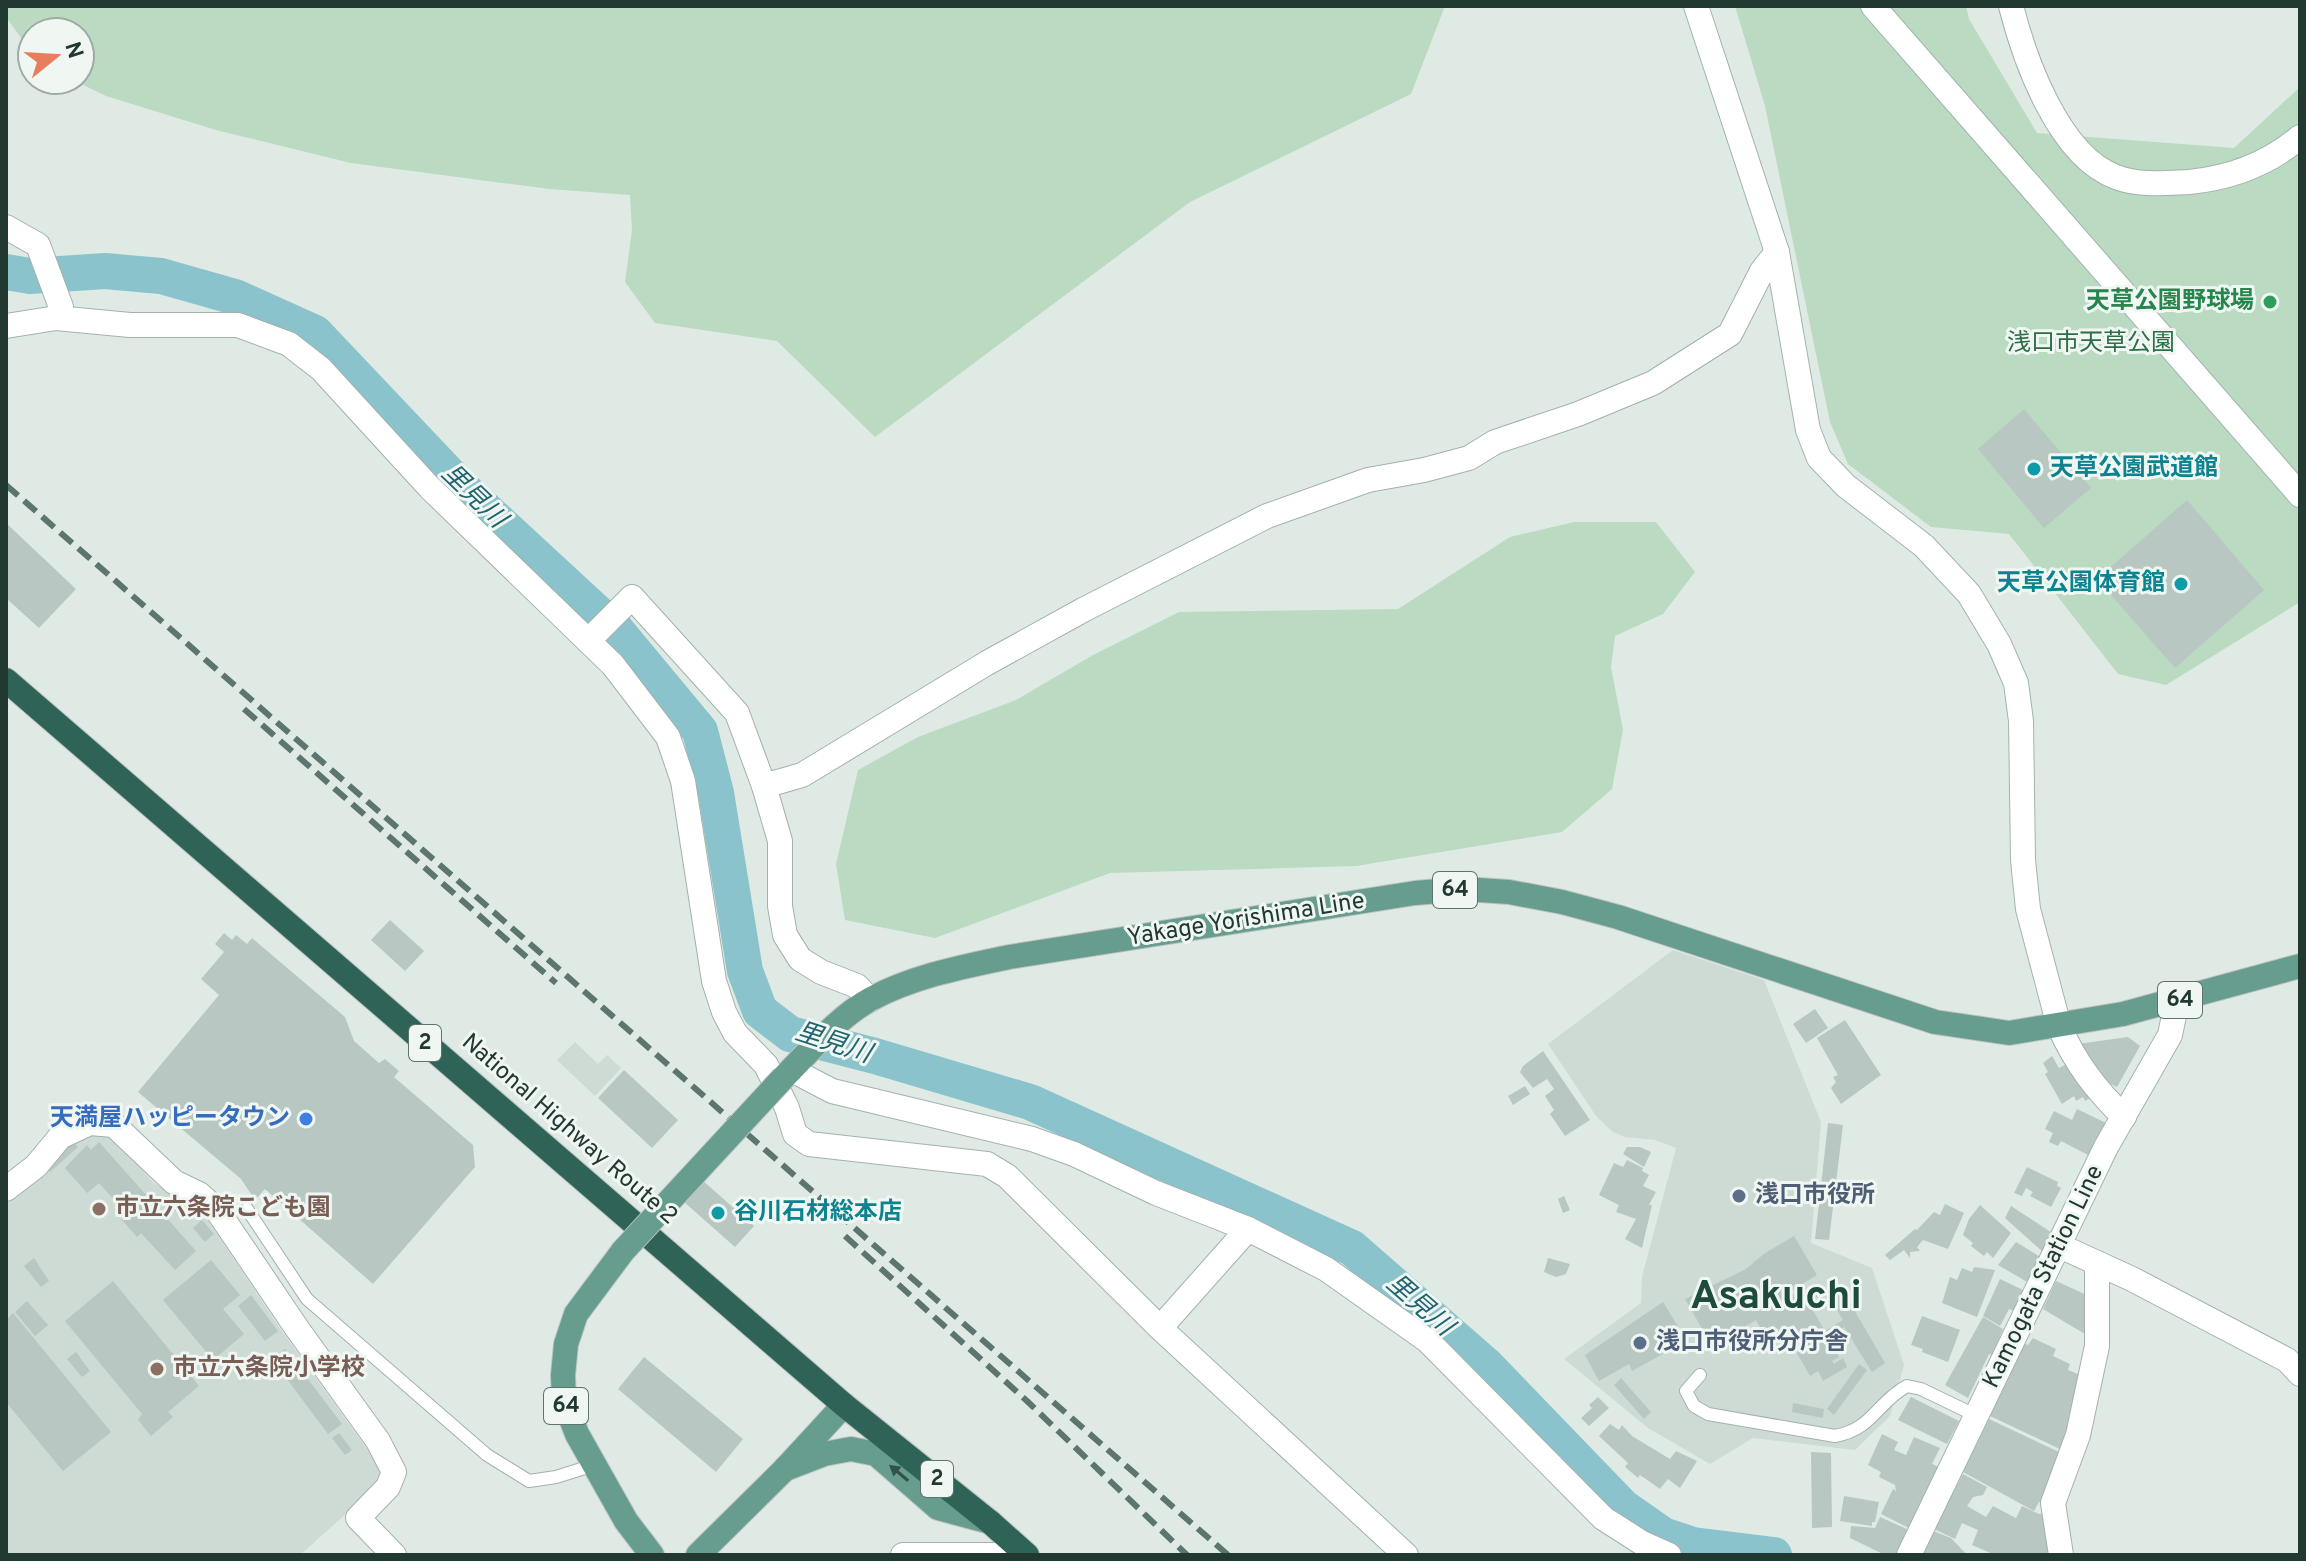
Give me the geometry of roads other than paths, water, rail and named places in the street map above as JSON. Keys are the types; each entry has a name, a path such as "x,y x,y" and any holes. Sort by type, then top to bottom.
{"highway":[{"name":"National Highway Route 2","path":"6,680 844,1405 1027,1555"}],"main road":[{"name":"Yakage Yorishima Line","path":"652,1555 626,1521 594,1465 564,1401 566,1344 576,1314 623,1251 792,1069 847,1016 870,1000 906,984 1009,957 1415,893 1464,889 1509,892 1562,902 1618,917 1935,1022 2009,1033 2123,1014 2300,966"},
{"path":"698,1555 844,1405"},
{"path":"785,1469 824,1454 851,1449 876,1454 938,1508 990,1522"}],"street":[{"path":"1696,6 1777,252 1805,415 1819,458 1846,486 1924,546 1969,594 1999,644 2016,683 2021,721 2023,860 2028,909 2059,1026 2074,1058 2098,1091 2124,1117"},
{"path":"1873,6 2300,495"},
{"path":"2011,6 2020,43 2040,90 2077,151 2116,177 2157,184 2214,180 2249,169 2282,152 2300,137"},
{"path":"6,228 38,245 58,312"},
{"path":"764,786 802,775 1069,617 1267,516 1368,480 1469,458 1495,442 1578,414 1653,383 1730,334 1762,271 1777,252"},
{"path":"6,326 58,312 130,325 238,325 289,344 321,369 430,488 613,665 668,737 683,781 714,981 735,1033 766,1065 787,1108 795,1134 809,1144 987,1164 1007,1176 1160,1328 1406,1555"},
{"path":"588,641 632,597 737,713 780,841 780,906 785,935 800,959 821,972 857,986 870,1000"},
{"name":"Kamogata Station Line","path":"1909,1555 2106,1147 2170,1035 2177,1001"},
{"path":"792,1069 832,1091 1046,1144 1074,1154 1156,1193 1248,1229 1326,1269 1428,1341 1603,1518 1642,1543 1669,1555"},
{"path":"6,1189 36,1166 60,1137 90,1123 114,1125 174,1182 199,1194 217,1210 378,1441 394,1472 388,1487 358,1518 394,1555"},
{"path":"1160,1328 1248,1229"},
{"path":"2060,1246 2287,1360 2300,1374"},
{"path":"2061,1555 2053,1503 2078,1435 2097,1346 2097,1263"},
{"path":"903,1555 998,1555"}],"lane":[{"path":"247,1209 307,1299 487,1455 529,1481 556,1477 594,1465"},
{"path":"1700,1375 1686,1391 1694,1406 1708,1414 1835,1436 1852,1433 1866,1424 1892,1394 1907,1386 1921,1389 1977,1416"}],"waterway":[{"name":"里見川","path":"6,272 30,276 105,271 161,276 235,297 315,333 460,486 617,631 700,731 716,793 745,971 760,1011 790,1034 1030,1102 1352,1248 1486,1365 1623,1507 1663,1535 1693,1545 1774,1555"}],"railway":[{"path":"6,485 1228,1555"},
{"path":"244,709 556,983"},
{"path":"845,1236 1027,1401 1187,1555"}],"place":[{"name":"天草公園野球場","path":"2270,302"},
{"name":"天草公園武道館","path":"2034,469"},
{"name":"天草公園体育館","path":"2181,584"},
{"name":"天満屋ハッピータウン","path":"306,1119"},
{"name":"浅口市役所","path":"1739,1196"},
{"name":"市立六条院こども園","path":"99,1209"},
{"name":"谷川石材総本店","path":"718,1213"},
{"name":"浅口市役所分庁舎","path":"1640,1343"},
{"name":"市立六条院小学校","path":"157,1369"}],"district":[{"name":"Asakuchi","path":"1776,1298"}],"park label":[{"name":"浅口市天草公園","path":"2091,344"}]}
